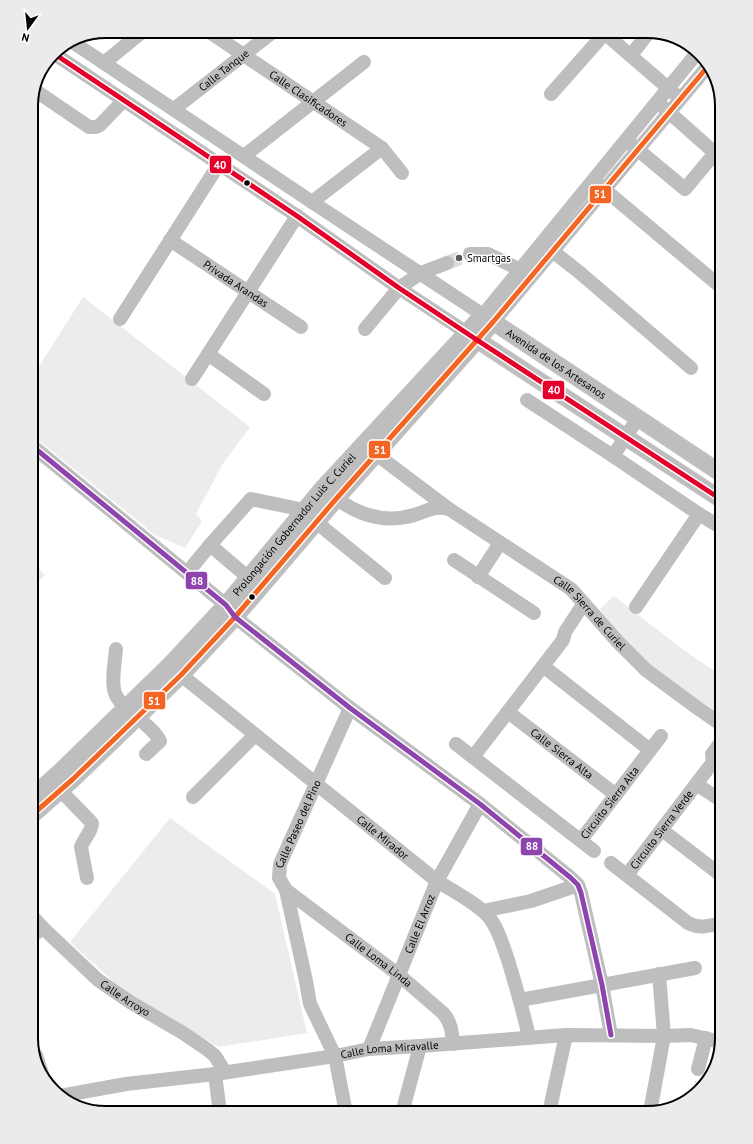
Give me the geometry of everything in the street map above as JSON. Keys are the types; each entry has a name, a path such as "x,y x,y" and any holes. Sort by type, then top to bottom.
{"main road":[{"name":"Prolongación Gobernador Luis C. Curiel","path":"38,792 132,712 181,675 230,611 254,583 317,522 336,499 370,449 488,318"},
{"name":"Avenida de los Artesanos","path":"488,318 715,469"},
{"name":"Avenida de los Artesanos","path":"472,336 715,495"},
{"name":"Prolongación Gobernador Luis C. Curiel","path":"254,583 304,510 323,488 370,449"},
{"name":"Prolongación Gobernador Luis C. Curiel","path":"38,810 60,790 132,712 170,665 230,611"}],"street":[{"path":"104,63 134,38"},
{"name":"Calle Clasificadores","path":"218,38 382,148 402,174"},
{"name":"Calle Tanque","path":"174,109 265,38"},
{"path":"551,94 599,38"},
{"path":"611,38 681,99"},
{"path":"631,56 645,38"},
{"name":"Avenida de los Artesanos","path":"77,45 488,318"},
{"name":"Avenida de los Artesanos","path":"59,57 252,185 399,288 472,336"},
{"name":"Prolongación Gobernador Luis C. Curiel","path":"548,247 593,181 694,57"},
{"path":"244,156 364,62"},
{"name":"Prolongación Gobernador Luis C. Curiel","path":"488,318 548,247 605,190 681,99 707,74"},
{"path":"39,93 89,127 96,127 100,125 124,100"},
{"path":"138,110 152,95"},
{"path":"657,101 715,152"},
{"path":"626,140 685,189 715,160"},
{"path":"312,202 382,148"},
{"path":"120,319 219,164"},
{"path":"252,185 263,169"},
{"path":"593,181 715,282"},
{"path":"192,378 297,216"},
{"name":"Privada Arandas","path":"170,240 301,327"},
{"path":"548,247 691,368"},
{"path":"470,254 488,254 526,273"},
{"path":"365,330 399,288 421,274 448,263"},
{"path":"208,354 264,394"},
{"path":"527,400 715,524"},
{"path":"613,456 638,418"},
{"name":"Calle Sierra de Curiel","path":"370,449 449,509 571,589 618,642 646,670 715,720"},
{"path":"38,451 187,573 230,611 350,708 480,804 578,885 602,985 611,1035"},
{"path":"323,488 336,499 358,511 381,519 394,520 406,518 436,507 449,509"},
{"path":"187,573 251,499 304,510 385,578"},
{"path":"636,607 700,514"},
{"path":"478,577 500,543"},
{"path":"210,545 254,583"},
{"path":"454,560 534,613"},
{"path":"473,757 563,640 572,635 587,606"},
{"path":"116,649 114,690 117,698 160,741 146,754"},
{"path":"543,666 650,750"},
{"name":"Calle Mirador","path":"181,675 437,880 483,911 492,922 502,944 520,1000 529,1037"},
{"name":"Calle Paseo del Pino","path":"345,1106 335,1056 310,1004 286,890 279,878 280,864 350,708"},
{"name":"Calle Sierra Alta","path":"508,712 616,795"},
{"path":"193,797 255,735"},
{"name":"Circuito Sierra Alta","path":"456,744 581,840 661,736"},
{"name":"Circuito Sierra Verde","path":"627,875 696,784 715,762"},
{"name":"Circuito Sierra Verde","path":"696,784 715,796"},
{"path":"60,790 92,823 92,827 81,847 87,878"},
{"name":"Calle El Arroz","path":"369,1049 437,880 480,804"},
{"path":"662,830 715,871"},
{"path":"581,840 594,851"},
{"name":"Circuito Sierra Verde","path":"611,863 688,923 695,927 715,924"},
{"path":"483,911 531,901 578,885"},
{"name":"Calle Loma Linda","path":"286,890 398,975 448,1019 452,1026 453,1044"},
{"name":"Calle Arroyo","path":"38,923 98,980 130,1002 183,1033 215,1056 220,1073 220,1106"},
{"path":"38,932 43,928"},
{"path":"520,1000 695,968"},
{"path":"651,1106 664,1036 659,974"},
{"path":"551,1106 566,1035"},
{"name":"Calle Loma Miravalle","path":"68,1095 126,1084 220,1073 335,1056 369,1049 566,1035 684,1035 715,1040"},
{"path":"698,1069 706,1038"},
{"path":"404,1106 420,1046"}],"path":[{"path":"694,1086 698,1069"}],"shaded area":[{"path":"83,297 250,427 222,465 196,514 202,521 185,548 155,535 38,440 38,368"},
{"path":"38,568 45,575 38,582"},
{"path":"614,596 682,649 715,671 715,713 652,669 615,634 600,609"},
{"path":"170,818 275,894 307,1033 219,1047 130,997 70,942"}],"tunnel":[{"path":"447,263 470,254"}],"transit line":[{"name":"40","path":"59,57 297,216 399,288 715,495"},
{"name":"51","path":"38,810 73,779 181,675 235,617 336,499 493,322 705,70"},
{"name":"88","path":"38,451 226,605 235,617 350,708 480,804 578,885 602,985 611,1035"}],"place":[{"name":"Smartgas","path":"459,258"}]}
